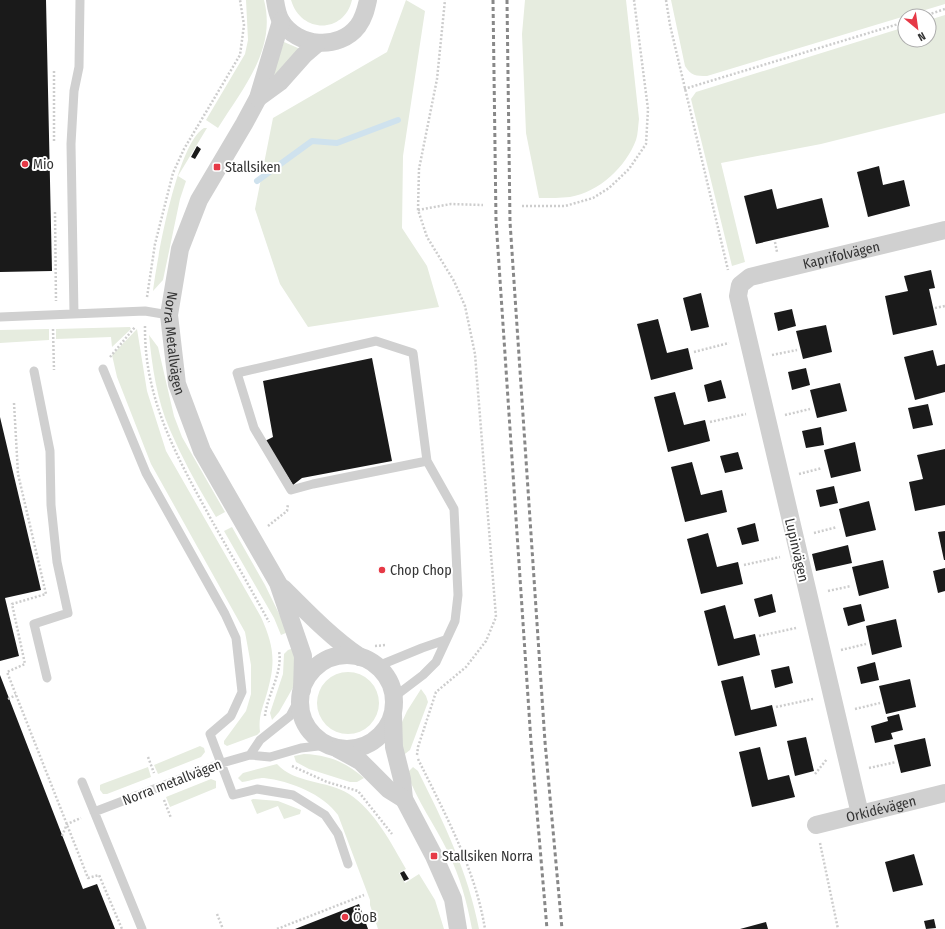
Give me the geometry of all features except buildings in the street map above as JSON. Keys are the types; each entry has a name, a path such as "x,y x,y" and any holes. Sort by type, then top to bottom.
{"street":[{"path":"275,0 282,21 291,32 304,40 318,43 332,42 346,36 357,27 365,14 368,0"},
{"name":"Norra Metallvägen","path":"282,21 258,98 198,200 180,249 169,315 177,384 202,450 278,583 303,656 301,693"},
{"name":"Norra Metallvägen","path":"258,98 280,82 304,55 318,43"},
{"name":"Kaprifolvägen","path":"740,285 750,277 945,230"},
{"name":"Lupinvägen","path":"740,285 738,296 860,814"},
{"name":"Norra Metallvägen","path":"278,583 319,626 338,643 367,651"},
{"path":"404,799 388,789 360,761 315,737 306,725 301,712 301,693 308,676 318,665 331,658 367,651 386,675 392,686 394,706 394,747 402,779 404,799 434,856 453,899 458,929"},
{"path":"331,746 350,749 365,746 378,739 387,728 394,706"},
{"name":"Orkidévägen","path":"816,825 945,793"}],"lane":[{"path":"74,314 71,144 74,91 79,67 80,0"},
{"path":"0,317 145,311 169,315"},
{"path":"394,706 436,662 454,621 458,595 454,509 427,461 413,353 376,342 237,373 254,428 291,490 336,479 427,461"},
{"path":"103,369 146,473 225,614 236,638 242,692 231,716 210,734 233,795 257,789 293,795 325,815 338,834 348,864"},
{"path":"34,371 50,451 51,505 57,562 68,613 34,624 47,678"},
{"path":"378,666 445,640"},
{"path":"301,693 290,716 260,740 250,755 270,757 301,748 331,746"},
{"name":"Norra metallvägen","path":"94,812 222,763 250,755"},
{"path":"82,782 142,929"}],"path":[{"path":"147,296 156,244 173,173 184,149 240,55 244,25 240,0"},
{"path":"445,0 437,79 419,169 418,210 427,237 454,281 465,306 475,354 496,616 486,641 466,667 436,692 418,747 417,757 466,860 481,903 485,929"},
{"path":"522,206 565,206 593,198 609,188 629,169 646,144 648,109 634,0"},
{"path":"666,0 684,89 729,272 740,285"},
{"path":"684,89 897,24"},
{"path":"418,210 452,204 483,205"},
{"path":"935,308 945,306"},
{"path":"113,352 132,330"},
{"path":"53,331 54,370"},
{"path":"145,331 153,392 165,431 179,461 270,623"},
{"path":"694,352 736,341"},
{"path":"770,356 797,350"},
{"path":"784,415 810,409"},
{"path":"710,422 753,413"},
{"path":"791,476 822,468"},
{"path":"265,527 274,522 287,511 291,490"},
{"path":"811,533 837,527"},
{"path":"744,565 786,556"},
{"path":"825,592 851,586"},
{"path":"759,636 803,626"},
{"path":"266,719 265,715 280,656 278,644"},
{"path":"367,651 391,644"},
{"path":"839,650 866,644"},
{"path":"8,699 16,695"},
{"path":"776,707 819,698"},
{"path":"853,709 880,703"},
{"path":"411,760 417,757"},
{"path":"815,774 828,758"},
{"path":"867,768 896,762"},
{"path":"290,763 293,767 327,782 358,791 392,834"},
{"path":"62,836 67,824 94,812"},
{"path":"816,825 838,929"},
{"path":"277,929 364,895"},
{"path":"218,914 223,929"}],"shaded area":[{"path":"246,0 264,0 267,18 266,36 255,68 247,84 218,128 206,120 245,54 248,40"},
{"path":"291,0 352,0 347,11 340,19 332,24 322,26 313,24 304,19 296,11"},
{"path":"406,0 425,11 403,156 402,228 427,266 439,307 308,327 280,284 255,209 273,118 387,52"},
{"path":"525,0 626,0 639,119 638,133 626,160 610,177 591,190 570,197 539,198 526,133 522,34"},
{"path":"671,0 945,0 945,4 932,8 897,8 897,19 707,76 692,74 685,66"},
{"path":"945,15 945,113 821,144 721,163 745,262 732,266 691,99 696,92 897,29 897,48 937,48 937,18"},
{"path":"284,42 298,48 298,50 271,79"},
{"path":"204,128 207,128 178,176 186,181 180,199 163,280 153,291 164,230 177,178 185,156 194,138"},
{"path":"130,327 131,329 112,347 111,337 56,339 56,329"},
{"path":"49,329 49,340 0,343 0,330"},
{"path":"137,329 147,391 166,451 261,617 271,646 272,672 260,717 260,732 257,735 227,746 224,744 224,741 246,711 251,694 251,665 245,632 151,464 117,377 112,355"},
{"path":"149,335 158,347 174,416 182,437 225,512 216,517 197,485 165,419 156,383"},
{"path":"232,527 265,585 288,632 281,635 274,618 224,531"},
{"path":"294,648 295,684 279,712 272,720 270,713 283,674 284,654 288,650"},
{"path":"348,672 360,675 370,681 376,691 379,703 376,715 370,725 360,731 348,734 336,731 326,725 320,715 317,703 320,691 326,681 336,675"},
{"path":"421,689 428,702 410,750 401,757 402,722"},
{"path":"200,746 204,748 205,752 201,757 158,774 154,765"},
{"path":"304,754 336,760 364,778 357,782 350,782 309,769 296,762 294,756"},
{"path":"277,764 284,770 302,779 331,786 349,794 367,809 382,828 406,869 399,873 405,883 419,874 435,900 444,929 378,929 370,905 370,900 338,815 332,808 315,795 295,785 264,778 242,782 238,778 243,773"},
{"path":"148,767 151,777 107,794 103,794 100,790 100,785 102,784"},
{"path":"413,767 418,771 454,848 462,868 479,929 472,929 463,890 452,861 411,783 407,773"},
{"path":"211,779 216,781 216,788 170,807 166,797"},
{"path":"251,800 278,801 301,810 300,814 284,819 278,806 257,814"}],"waterway":[{"path":"257,181 312,141 337,143 398,120"}],"railway":[{"path":"493,0 496,220 531,742 547,929"},
{"path":"507,0 510,222 545,742 562,929"}],"place":[{"name":"Mio","path":"25,164"},
{"name":"Stallsiken","path":"217,167"},
{"name":"Chop Chop","path":"382,570"},
{"name":"Stallsiken Norra","path":"434,856"},
{"name":"ÖoB","path":"345,917"}]}
